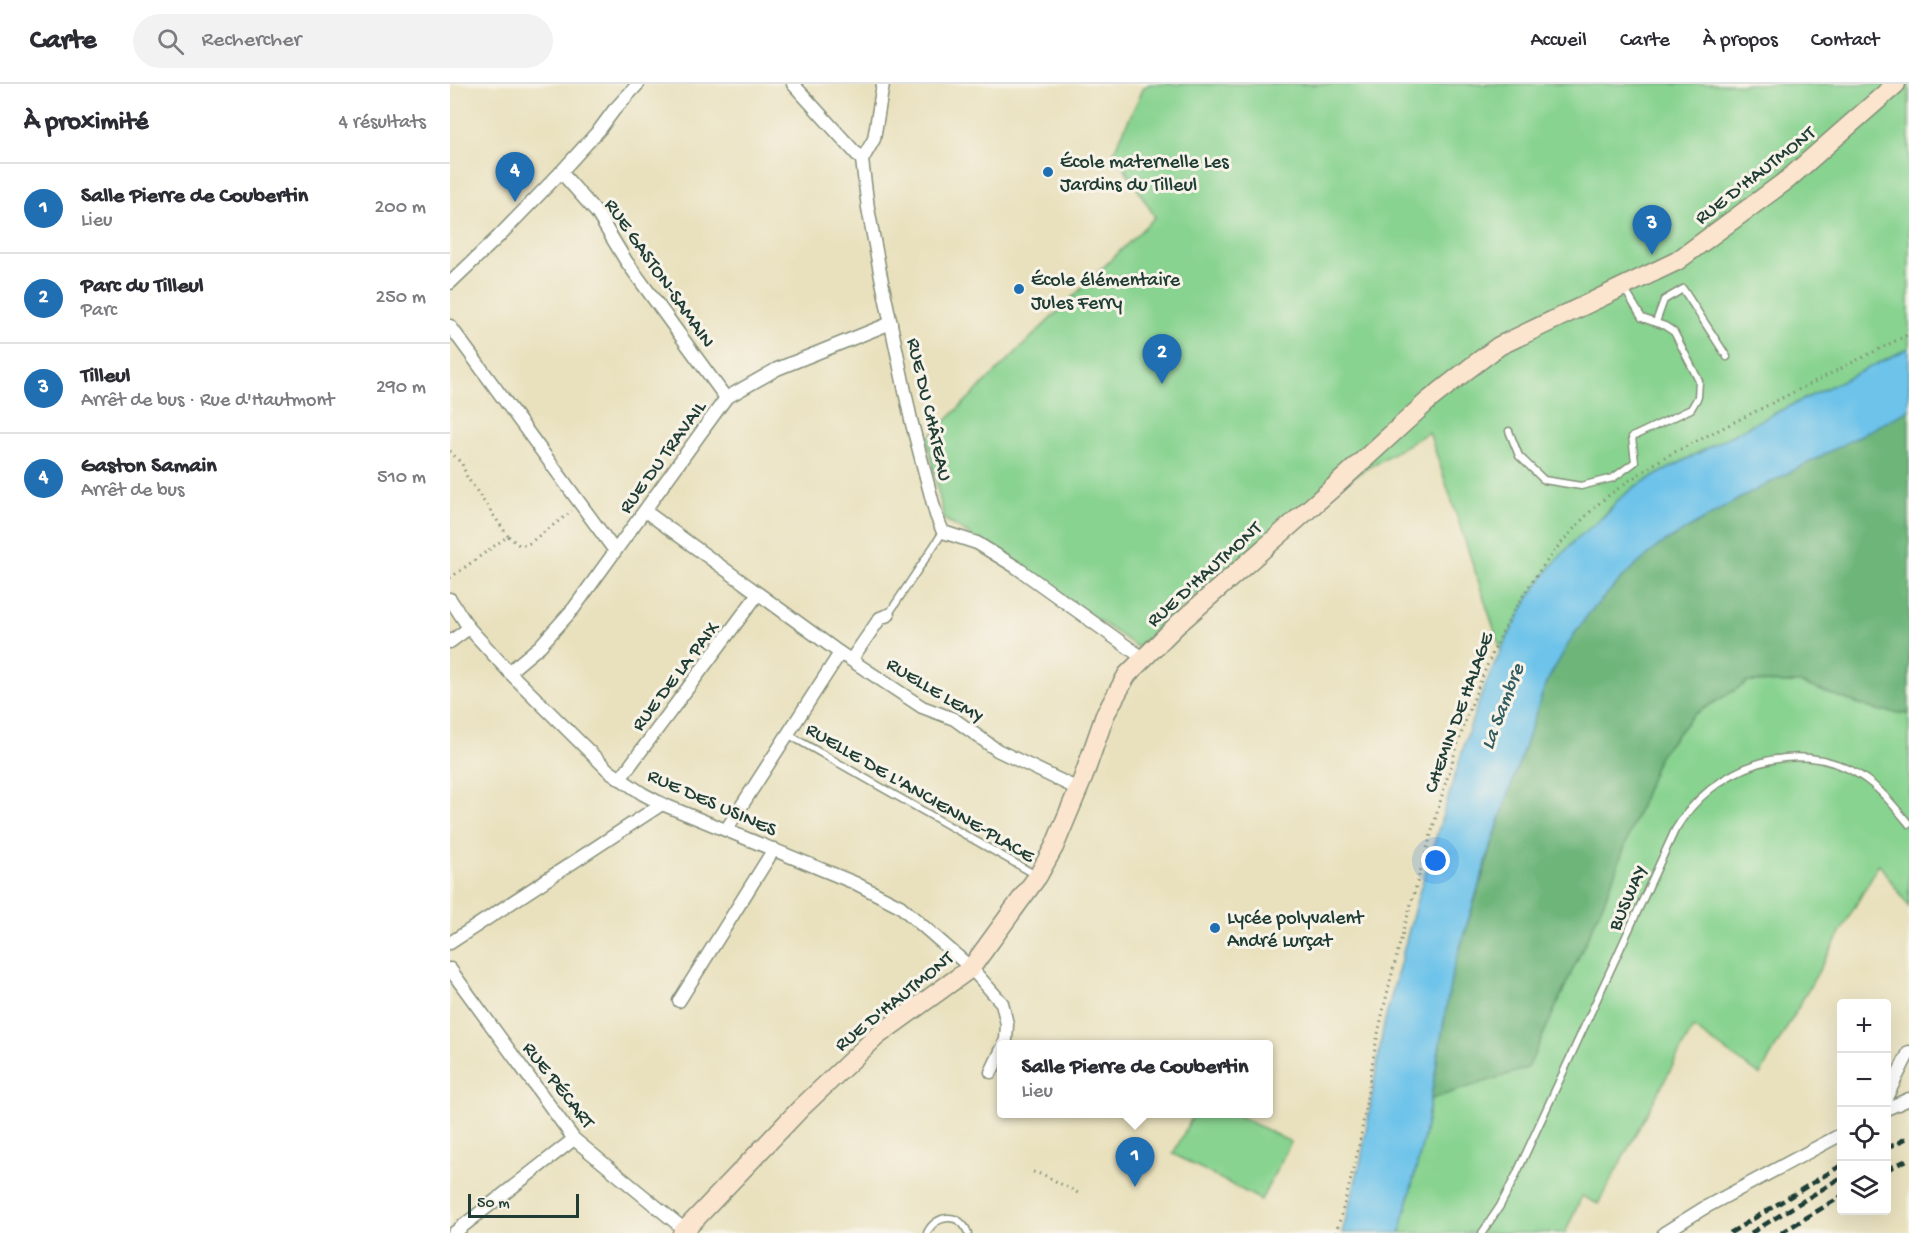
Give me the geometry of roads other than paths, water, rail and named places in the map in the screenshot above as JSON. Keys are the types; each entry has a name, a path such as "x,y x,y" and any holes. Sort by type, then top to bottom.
{"street":[{"path":"450,283 561,172 638,84"},
{"path":"793,84 862,160 874,139 883,84"},
{"name":"RUE D'HAUTMONT","path":"684,1231 801,1108 878,1036 971,968 1038,876 1054,847 1105,715 1127,675 1177,625 1446,387 1499,346 1677,261 1736,220 1787,180 1896,84"},
{"name":"RUE DU CHÂTEAU","path":"862,160 868,208 911,420 936,515 943,532"},
{"name":"RUE GASTON-SAMAIN","path":"561,172 597,213 626,261 726,398"},
{"name":"RUE DU TRAVAIL","path":"509,672 540,646 574,608 726,398 777,369 891,323"},
{"path":"450,326 615,551"},
{"name":"RUELLE LEMY","path":"645,511 840,653 922,707 954,718 998,750 1078,789"},
{"path":"943,532 977,543 1016,567 1143,658"},
{"name":"RUE DE LA PAIX","path":"620,779 758,594"},
{"name":"RUE DES USINES","path":"450,599 469,628 509,672 609,771 620,779 662,804 855,883 900,906 971,968 1002,1003 1006,1040"},
{"path":"851,660 880,618 888,615"},
{"path":"450,642 469,628"},
{"path":"726,830 840,653"},
{"path":"450,943 662,804"},
{"path":"679,1001 774,849"},
{"name":"RUE PÉCART","path":"450,969 574,1139 684,1231"},
{"path":"1891,1090 1909,1052"},
{"path":"991,1072 997,1059"},
{"path":"1891,1108 1909,1099"},
{"path":"1664,1233 1704,1208 1837,1137"},
{"path":"454,1233 574,1139"}],"lane":[{"path":"1509,431 1520,456 1544,480 1581,486 1613,478 1635,462 1632,437 1691,409 1698,397 1699,381 1674,332 1656,322 1642,318 1623,287"},
{"path":"1656,322 1664,300 1683,289 1727,357"},
{"path":"888,615 943,532"},
{"name":"RUELLE DE L'ANCIENNE-PLACE","path":"789,735 1038,876"},
{"name":"BUSWAY","path":"1482,1233 1500,1206 1525,1156 1676,830 1701,796 1742,768 1760,762 1810,758 1829,761 1860,775 1886,797 1909,824"},
{"path":"927,1233 931,1225 939,1219 950,1217 964,1224 968,1233"}],"water":[{"name":"La Sambre","path":"1909,348 1909,410 1737,500 1658,546 1624,576 1589,613 1573,636 1546,683 1488,855 1452,974 1424,1137 1400,1233 1342,1233 1361,1160 1384,1024 1416,903 1483,690 1529,597 1550,568 1575,540 1636,486 1753,424"}],"railway":[{"path":"1891,1146 1909,1137"},
{"path":"1891,1168 1909,1159"},
{"path":"1730,1233 1837,1168"},
{"path":"1751,1233 1837,1180"},
{"path":"1781,1233 1837,1199"}],"place":[{"name":"École maternelle Les Jardins du Tilleul","path":"1048,172"},
{"name":"Gaston Samain","path":"515,202"},
{"name":"Tilleul","path":"1652,255"},
{"name":"École élémentaire Jules Ferry","path":"1019,289"},
{"name":"Parc du Tilleul","path":"1162,384"},
{"name":"Lycée polyvalent André Lurçat","path":"1215,928"},
{"name":"Salle Pierre de Coubertin","path":"1135,1187"}]}
